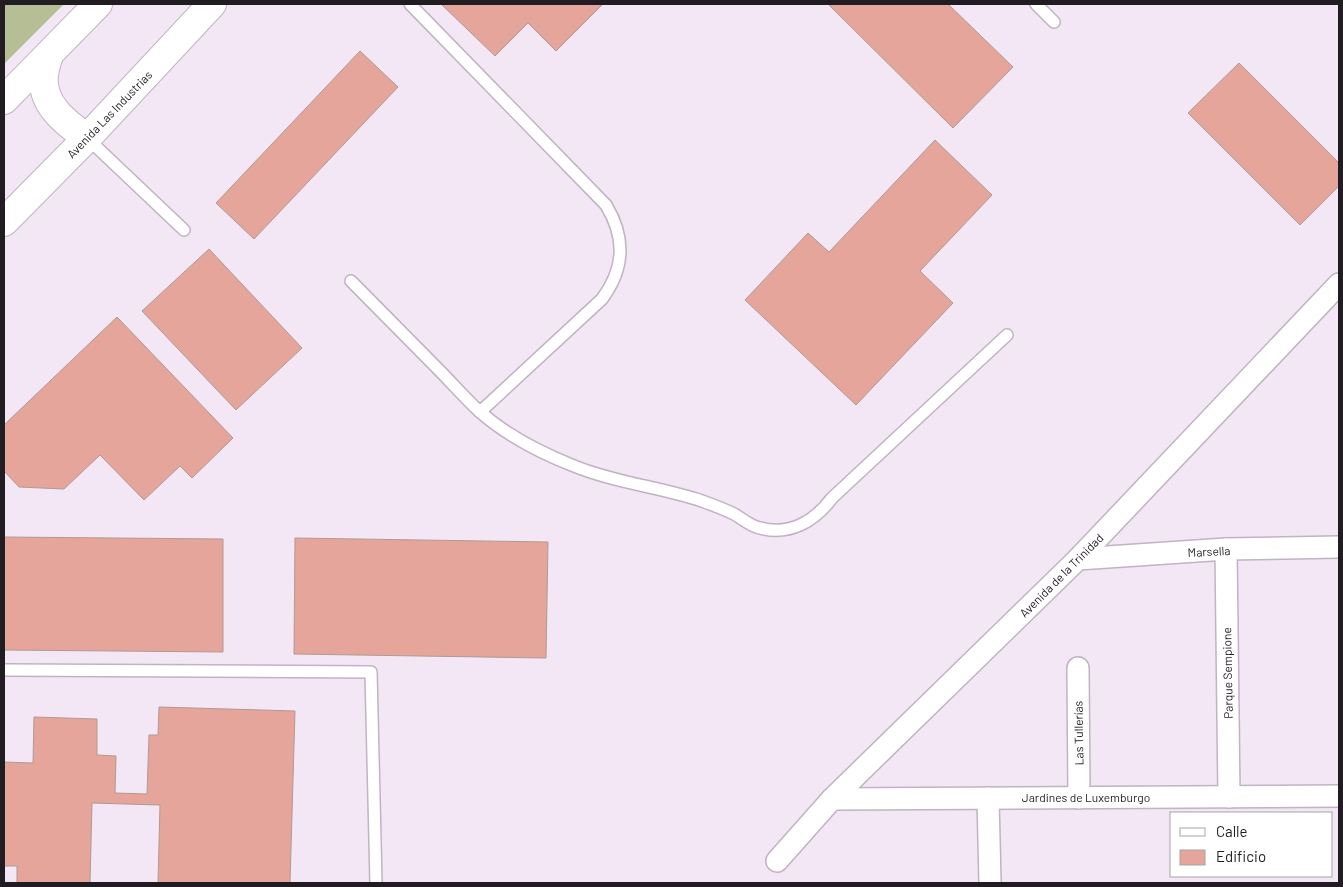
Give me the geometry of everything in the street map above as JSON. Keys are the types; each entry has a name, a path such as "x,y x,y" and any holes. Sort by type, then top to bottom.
{"main road":[{"path":"4,100 98,4"},
{"name":"Avenida Las Industrias","path":"4,222 87,138 212,4"},
{"path":"49,55 44,76 47,96 61,117 87,138"}],"street":[{"name":"Avenida de la Trinidad","path":"777,860 832,799 1078,559 1339,284"},
{"name":"Marsella","path":"1078,559 1226,549 1339,547"},
{"name":"Parque Sempione","path":"1226,549 1229,796"},
{"name":"Las Tullerías","path":"1078,668 1079,798"},
{"name":"Jardines de Luxemburgo","path":"832,799 1339,796"},
{"path":"988,798 990,883"}],"lane":[{"path":"410,4 606,205 614,218 619,233 621,249 619,264 610,288 602,299 480,412"},
{"path":"1036,4 1054,22"},
{"path":"87,138 184,230"},
{"path":"351,282 480,412 526,443 576,467 611,478 683,495 735,515 747,523 760,528 774,530 801,526 814,519 832,498 1007,335"},
{"path":"4,670 371,672 376,883"}],"green space":[{"path":"4,4 64,4 4,64"}],"building":[{"path":"441,4 603,4 556,51 528,23 495,56"},
{"path":"828,4 948,4 1013,67 953,128"},
{"path":"360,51 398,87 254,239 216,203"},
{"path":"1239,63 1339,163 1339,186 1300,225 1188,113"},
{"path":"935,140 992,195 920,271 953,303 856,405 745,300 808,233 829,252"},
{"path":"209,249 302,348 236,410 142,311"},
{"path":"117,317 233,438 192,478 180,466 144,500 100,455 64,489 19,487 4,471 4,425"},
{"path":"4,537 223,539 223,652 4,650"},
{"path":"295,538 548,542 546,658 294,654"},
{"path":"159,707 295,711 290,883 158,883 160,805 92,803 90,883 17,883 17,866 4,866 4,762 33,763 34,717 97,719 97,755 116,756 115,793 147,794 149,735 158,735"}]}
